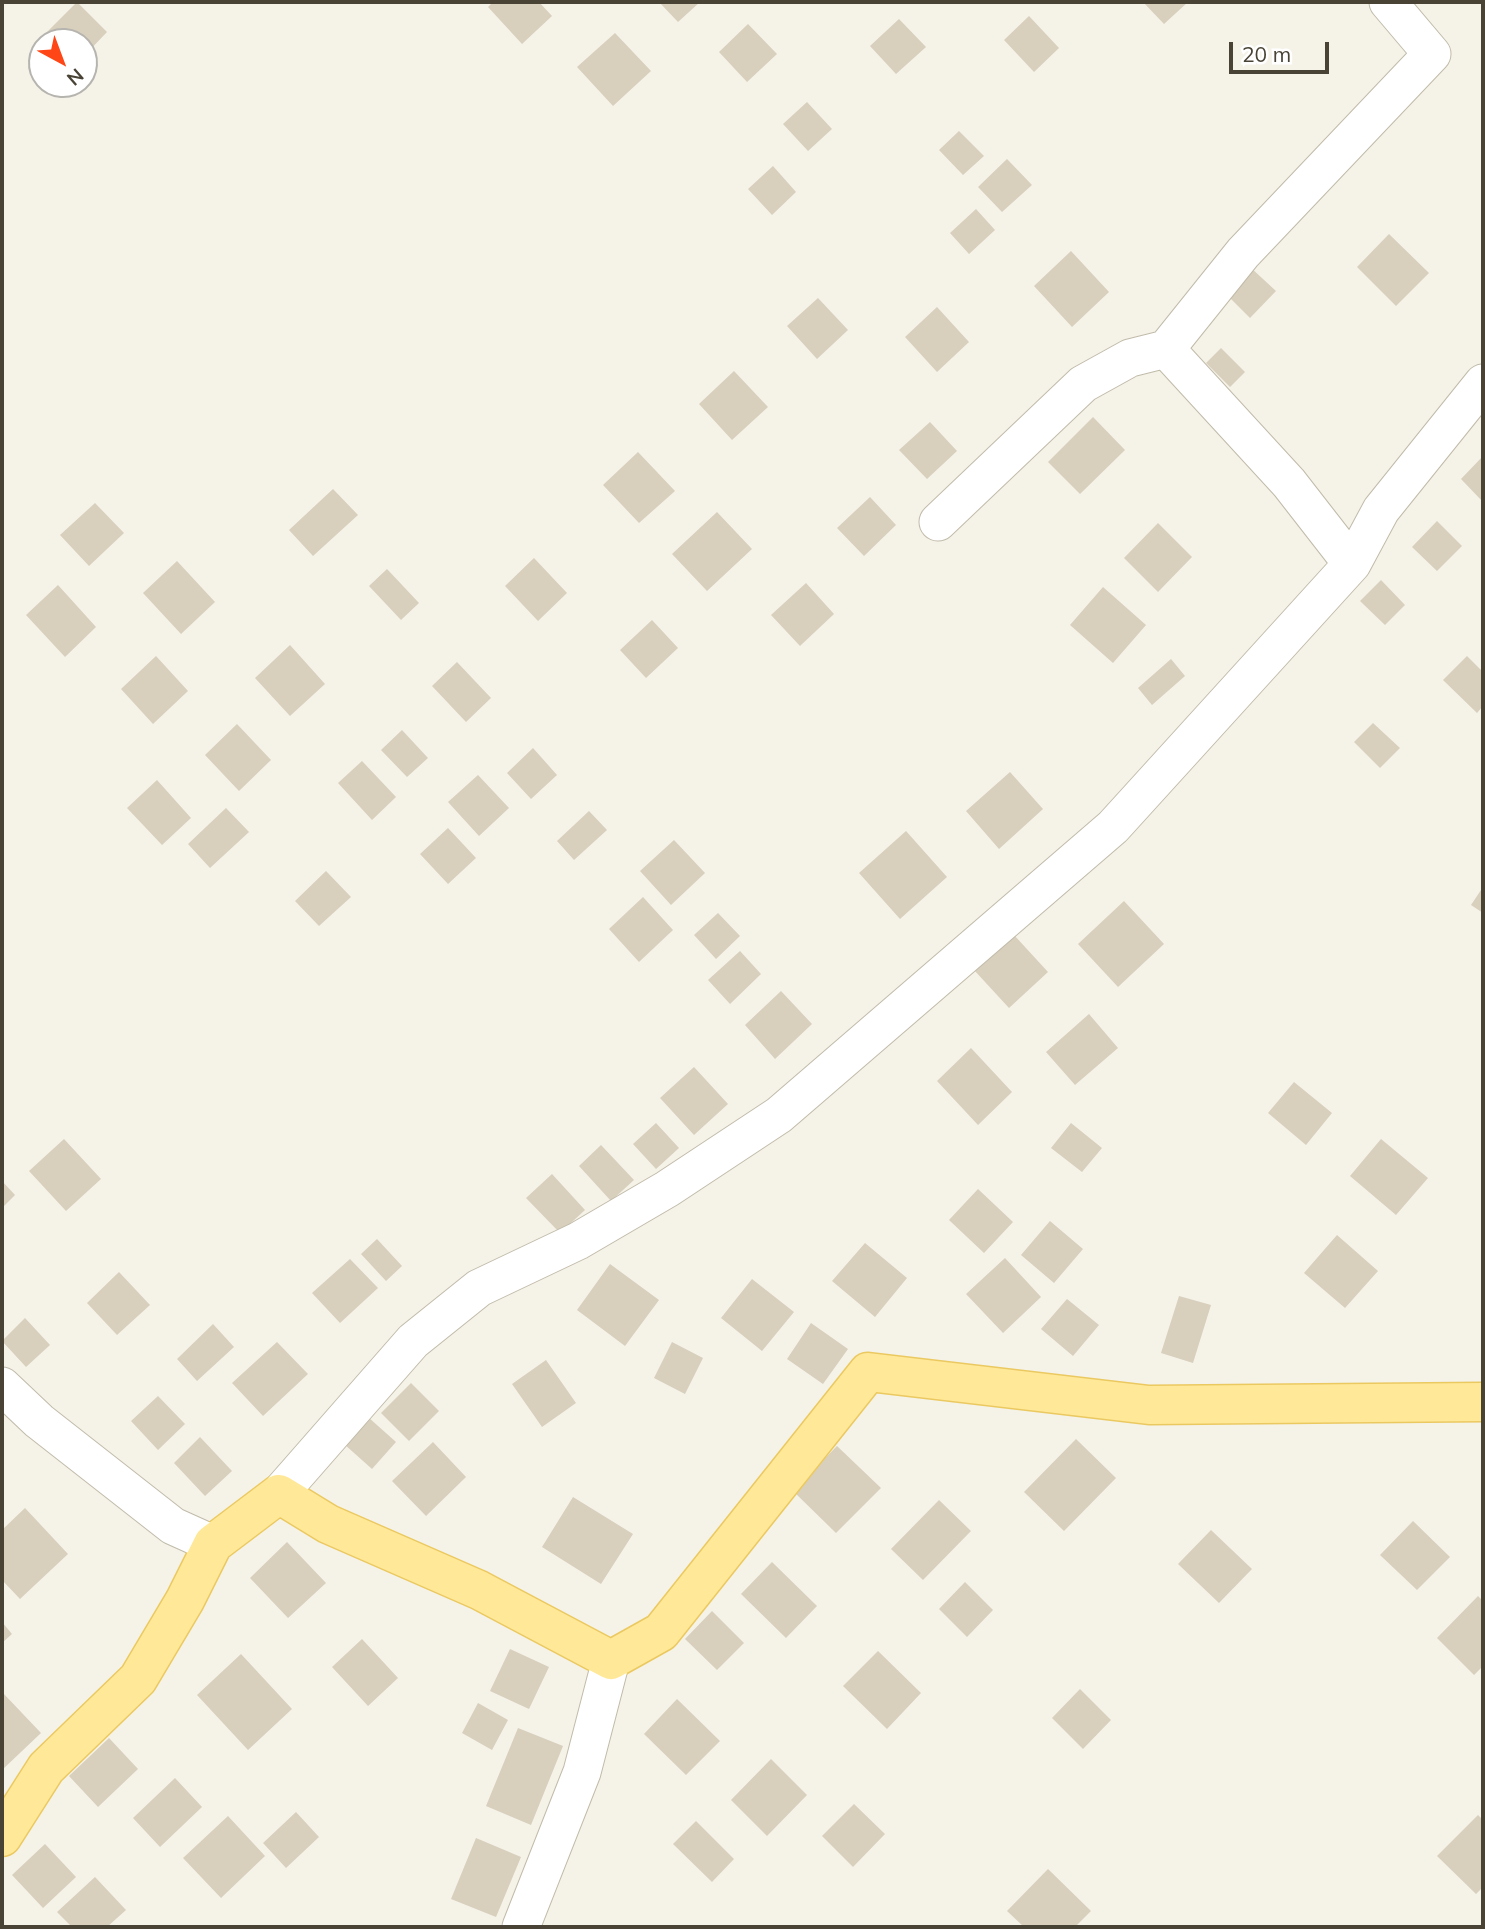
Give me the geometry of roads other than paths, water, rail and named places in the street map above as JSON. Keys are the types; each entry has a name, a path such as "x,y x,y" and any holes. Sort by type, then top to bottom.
{"main road":[{"path":"2,1837 46,1768 138,1679 185,1600 213,1545 279,1494 328,1524 479,1590 611,1660 661,1632 868,1372 1149,1405 1483,1402"}],"street":[{"path":"937,522 1083,384 1130,358 1166,349 1243,253 1432,54 1388,2"},
{"path":"1166,349 1289,483 1352,564"},
{"path":"279,1494 413,1341 479,1288 578,1241 667,1189 779,1115 1102,836 1290,636 1352,564 1381,510 1483,383"},
{"path":"2,1386 39,1421 173,1525 213,1545"},
{"path":"521,1927 582,1772 611,1660"}]}
